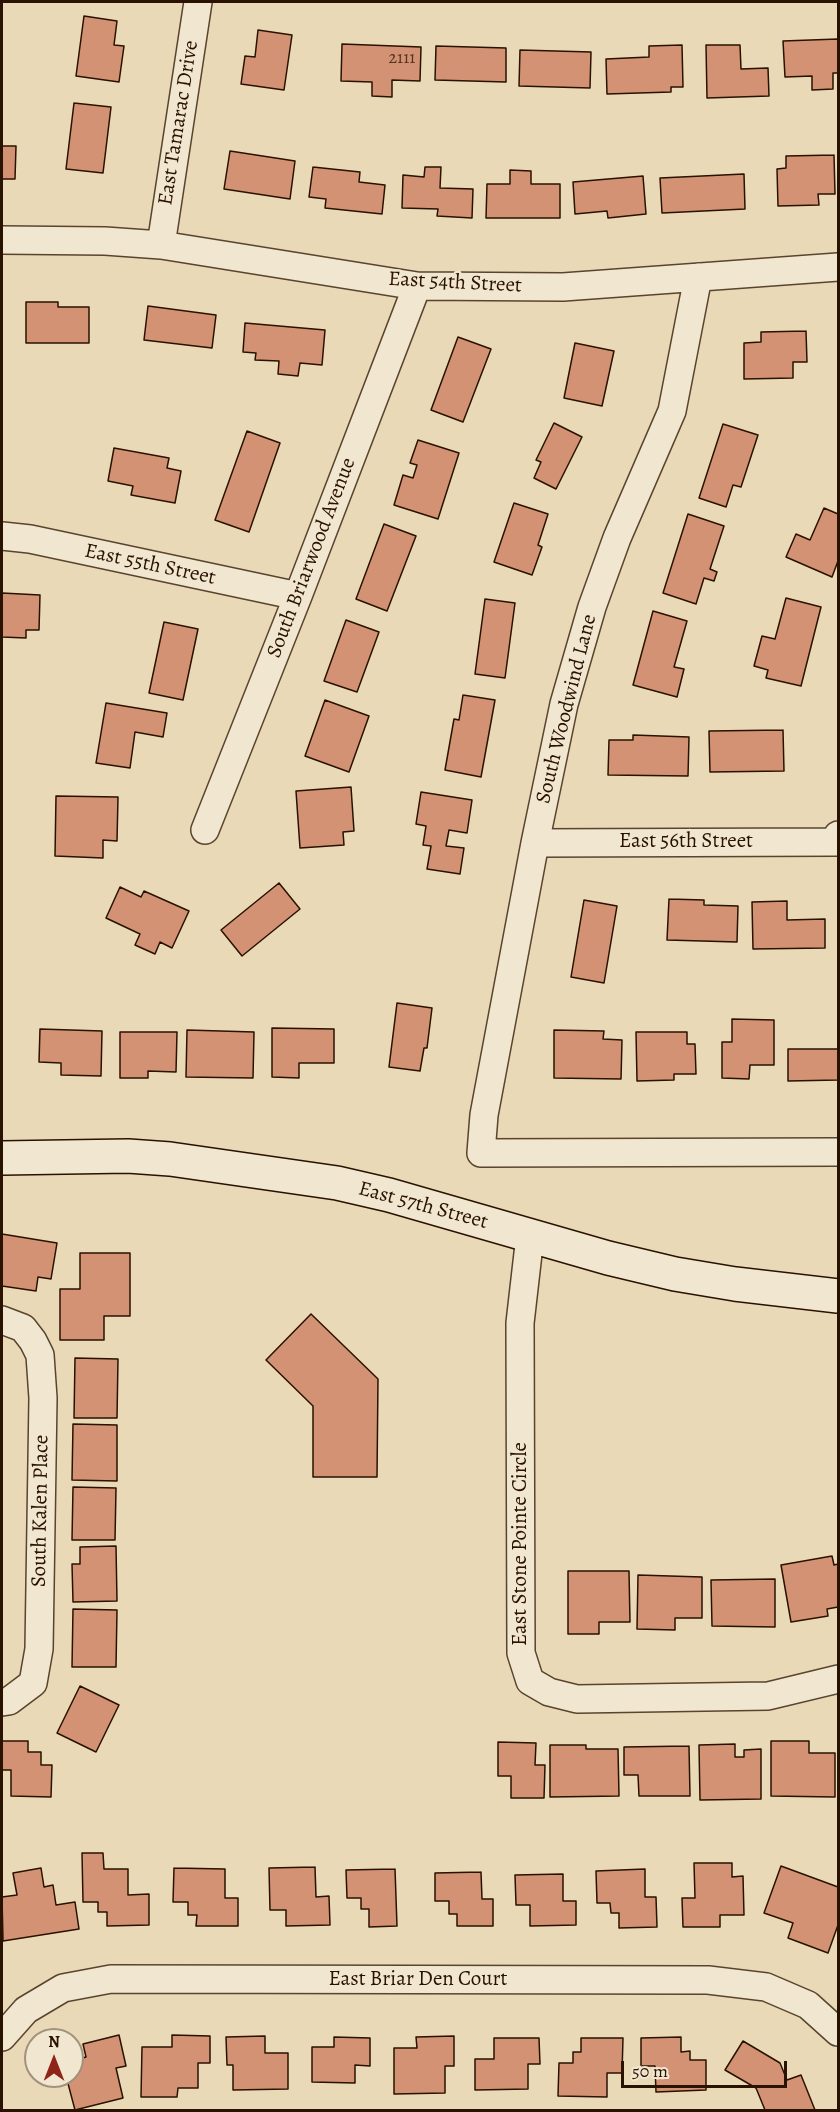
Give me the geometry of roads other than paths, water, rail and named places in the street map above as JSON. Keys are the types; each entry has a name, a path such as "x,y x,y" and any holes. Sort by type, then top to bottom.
{"main road":[{"name":"East 57th Street","path":"2,1158 129,1156 204,1163 337,1183 390,1195 608,1258 675,1274 735,1284 838,1296"}],"street":[{"name":"East Tamarac Drive","path":"161,245 198,2"},
{"name":"East 54th Street","path":"2,240 105,241 161,245 417,286 563,286 838,267"},
{"name":"South Woodwind Lane","path":"698,277 672,411 617,538 592,607 564,704 534,843 484,1115 481,1154 838,1152"},
{"name":"South Briarwood Avenue","path":"205,830 417,286"},
{"name":"East 55th Street","path":"2,536 30,539 298,596"},
{"name":"East 56th Street","path":"534,843 838,838"},
{"name":"East Stone Pointe Circle","path":"530,1236 520,1323 520,1370 521,1653 531,1681 549,1692 577,1699 588,1699 768,1696 838,1679"},
{"name":"South Kalen Place","path":"2,1320 23,1328 33,1341 40,1355 43,1398 39,1649 33,1683 9,1701 2,1702"},
{"name":"East Briar Den Court","path":"2,2037 26,2010 63,1988 111,1979 708,1980 766,1987 808,2005 838,2032"}]}
